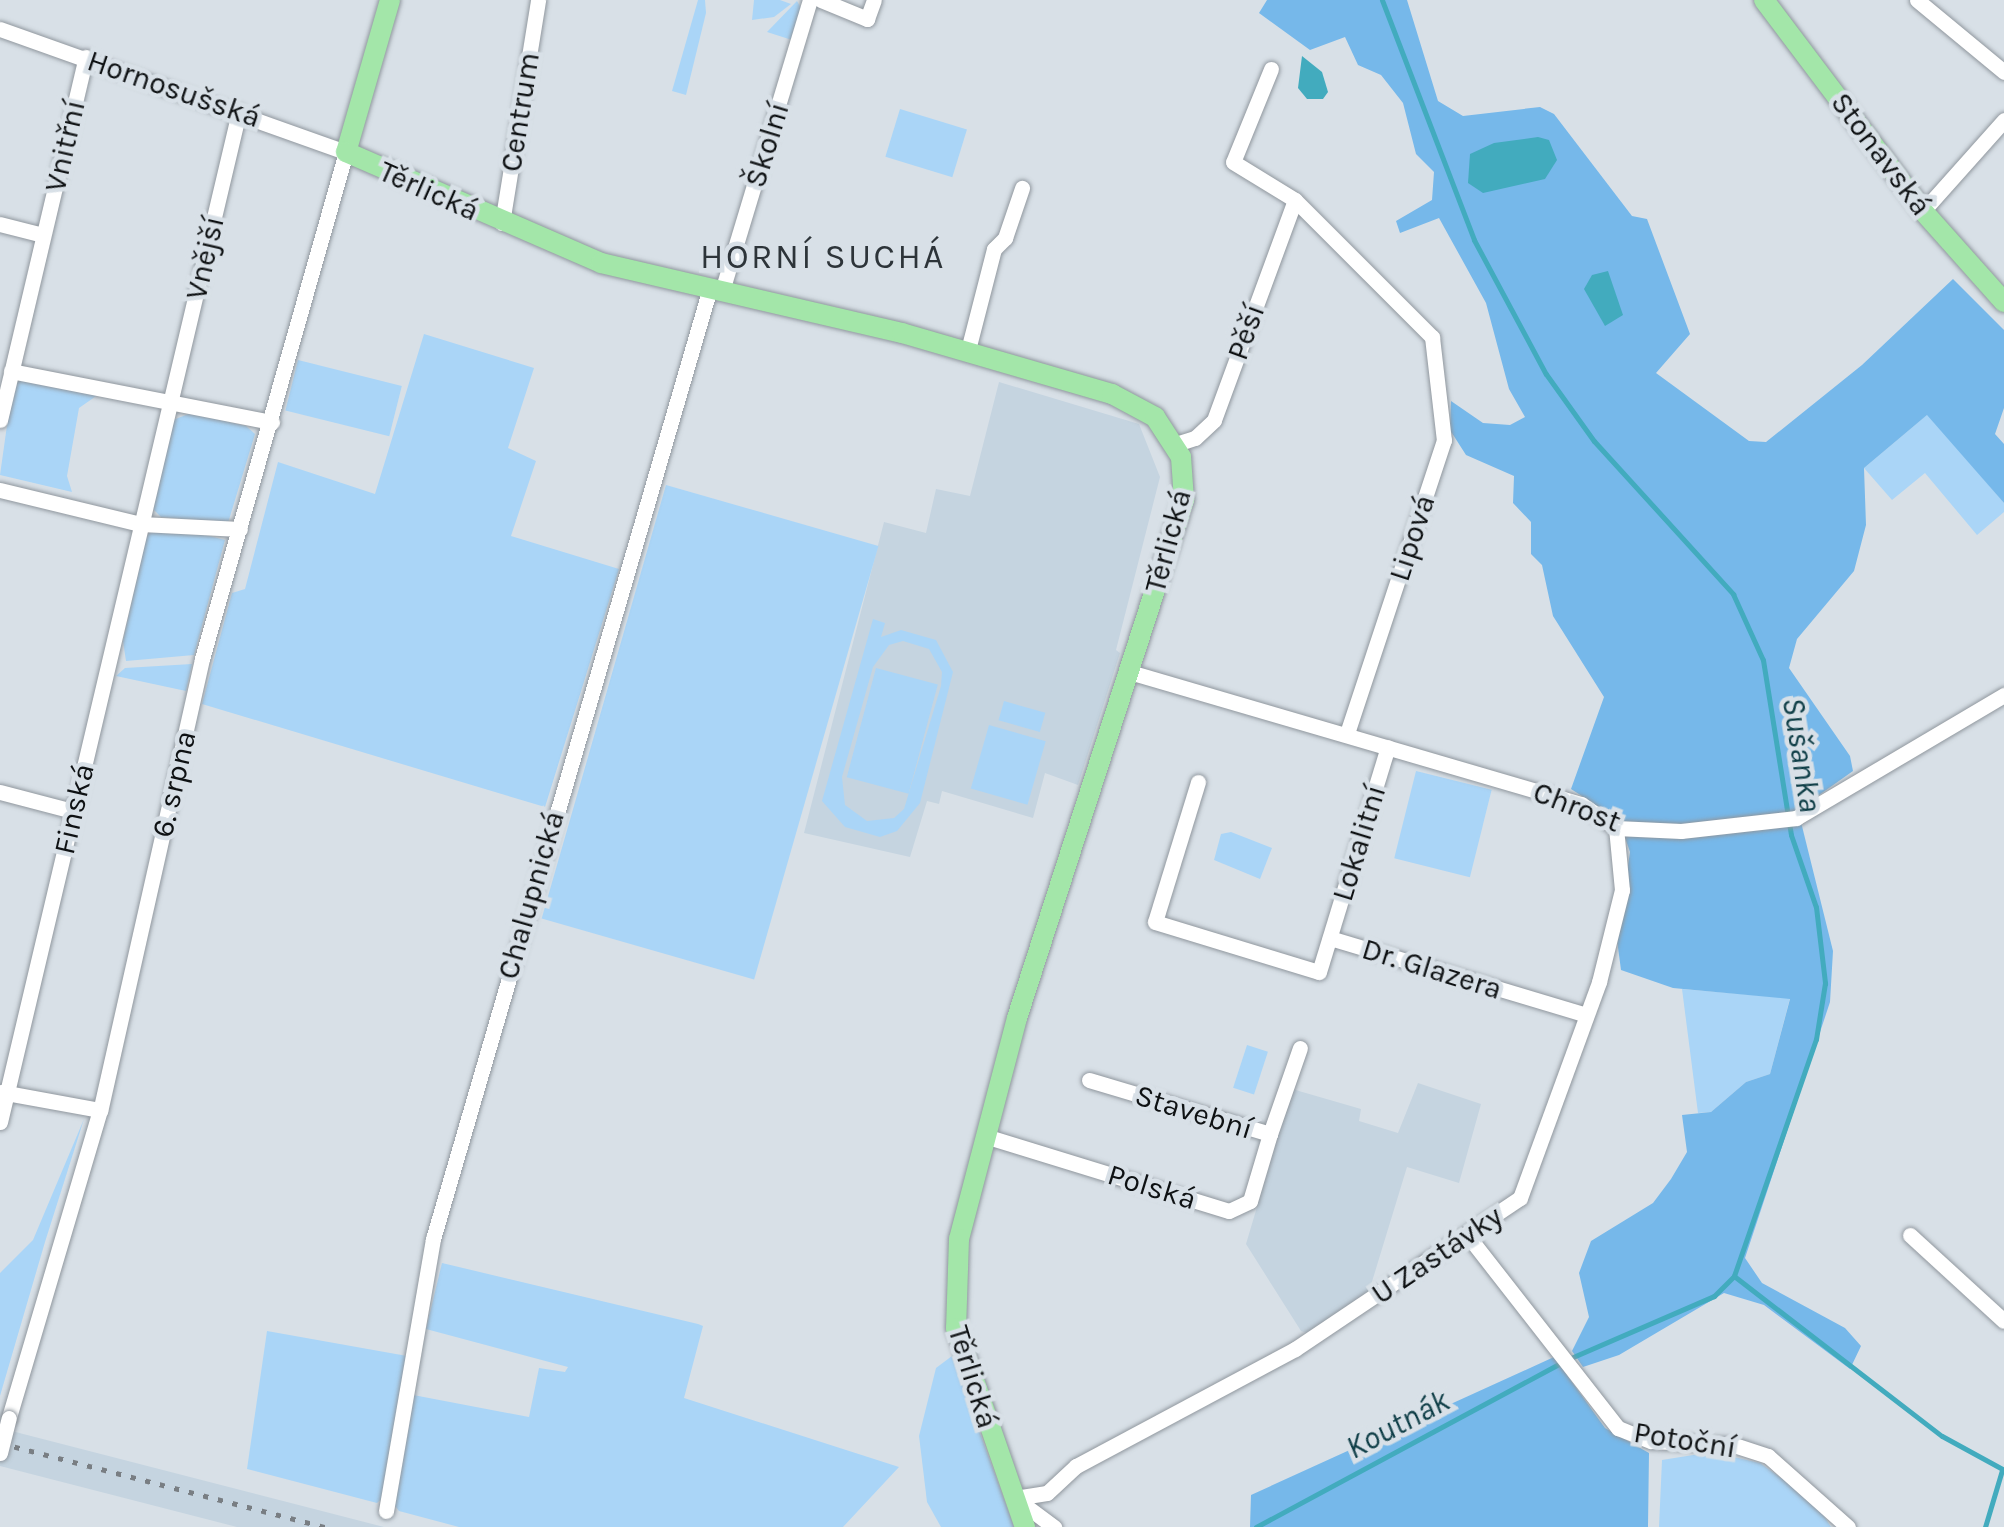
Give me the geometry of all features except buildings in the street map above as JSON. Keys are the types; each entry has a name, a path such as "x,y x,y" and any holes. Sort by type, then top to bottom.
{"main road":[{"name":"Těrlická","path":"390,0 346,152 502,224 601,263 968,350 1135,403 1176,444 1184,500 984,1136 959,1239 954,1312 973,1389 1025,1527"},
{"name":"Stonavská","path":"1764,0 1923,211 2004,302"}],"street":[{"name":"Centrum","path":"502,224 538,0"},
{"name":"Školní","path":"716,289 810,0"},
{"path":"821,0 867,19 874,0"},
{"path":"1917,0 2004,72"},
{"name":"Hornosušská","path":"0,28 346,152"},
{"name":"Vnitřní","path":"0,420 86,58"},
{"path":"1272,69 1233,162 1295,200"},
{"name":"Vnější","path":"141,524 239,112"},
{"path":"1923,211 2004,120"},
{"name":"6. srpna","path":"0,1453 100,1110 202,659 346,152"},
{"path":"968,350 994,248 1005,238 1022,188"},
{"name":"Lipová","path":"1295,200 1432,337 1444,440 1347,734"},
{"name":"Pěší","path":"1176,444 1195,438 1214,420 1295,200"},
{"name":"Vnitřní","path":"0,224 44,234"},
{"name":"Chalupnická","path":"386,1511 433,1240 716,289"},
{"path":"11,371 272,422"},
{"path":"0,490 141,524 240,529"},
{"name":"Finská","path":"0,1122 141,524"},
{"name":"Chrost","path":"1130,672 1582,804 1616,828 1681,831 1789,820 2004,695"},
{"name":"Lokalitní","path":"1330,938 1388,748"},
{"name":"Dr. Glazera","path":"1198,782 1156,922 1319,972 1330,938 1586,1015"},
{"path":"0,792 73,812"},
{"name":"U Zastávky","path":"1015,1498 1047,1492 1076,1466 1295,1349 1468,1236 1530,1183 1586,1015 1622,890 1616,828"},
{"name":"Stavební","path":"1089,1080 1270,1134 1300,1048"},
{"path":"4,1093 100,1110"},
{"name":"Polská","path":"984,1136 1229,1211 1250,1201 1270,1134"},
{"path":"1910,1235 2004,1320"},
{"name":"Potoční","path":"1468,1236 1618,1428 1651,1440 1734,1445 1768,1456 1848,1527"},
{"path":"1015,1498 1054,1527"}],"shaded area":[{"path":"698,0 705,0 706,13 686,95 672,91"},
{"path":"754,0 791,4 774,17 752,20"},
{"path":"1267,0 1407,0 1438,101 1463,116 1540,107 1554,114 1632,216 1647,219 1690,334 1656,373 1749,441 1766,442 1862,365 1953,279 2004,330 2004,408 1995,434 2004,444 2004,503 1927,415 1864,468 1866,525 1854,571 1797,639 1789,668 1850,756 1853,771 1798,810 1833,951 1830,1002 1745,1258 1762,1283 1845,1328 1861,1346 1850,1369 1764,1305 1724,1293 1619,1355 1583,1367 1572,1351 1589,1317 1579,1273 1591,1241 1653,1203 1671,1179 1687,1152 1682,1115 1711,1112 1746,1082 1770,1074 1790,999 1673,988 1621,970 1617,940 1630,852 1619,820 1571,789 1604,697 1553,616 1542,565 1531,554 1531,522 1513,503 1514,476 1466,455 1450,430 1451,401 1483,423 1510,425 1525,417 1509,389 1486,303 1439,218 1400,233 1396,221 1432,200 1434,172 1416,154 1403,103 1381,75 1358,65 1345,37 1310,50 1259,13"},
{"path":"797,1 802,10 792,40 767,32"},
{"path":"1302,56 1322,72 1328,92 1323,99 1307,99 1298,88"},
{"path":"900,109 967,129 952,177 885,157"},
{"path":"1538,137 1549,140 1557,160 1545,179 1483,193 1468,183 1470,154 1494,143"},
{"path":"1608,271 1623,315 1605,326 1584,289 1592,275"},
{"path":"424,334 534,368 508,448 536,461 511,536 619,569 545,807 202,704 232,593 245,589 278,462 375,494"},
{"path":"298,360 402,386 389,436 285,410"},
{"path":"21,379 99,394 79,408 67,476 72,492 0,475 13,383"},
{"path":"999,382 1139,424 1160,477 1116,650 1120,653 1078,785 1045,773 1033,818 942,791 939,804 927,801 910,857 804,833 884,522 926,533 936,489 970,496"},
{"path":"191,413 246,426 255,434 228,523 161,517 152,508 173,420"},
{"path":"1928,414 2004,503 2004,512 1977,535 1925,473 1892,500 1864,468"},
{"path":"666,485 878,546 754,979 542,919"},
{"path":"178,528 225,540 194,655 126,661 123,641 146,537 152,529"},
{"path":"873,619 885,623 881,637 901,630 936,640 953,672 920,803 897,831 880,837 845,827 822,801","holes":["903,641 929,649 942,672 941,686 904,809 894,818 867,821 845,805 842,777 873,667 889,645"]},
{"path":"192,664 186,691 116,676 125,668"},
{"path":"876,668 938,685 909,794 847,777"},
{"path":"1004,701 1045,713 1040,732 998,720"},
{"path":"989,725 1046,741 1028,805 971,788"},
{"path":"1416,771 1492,790 1470,877 1394,858"},
{"path":"1231,832 1272,848 1260,879 1214,860 1221,834"},
{"path":"1682,989 1790,998 1770,1074 1746,1082 1711,1112 1698,1113"},
{"path":"1247,1045 1268,1052 1254,1095 1233,1088"},
{"path":"1418,1083 1481,1104 1459,1183 1407,1167 1367,1298 1310,1334 1301,1331 1246,1244 1292,1089 1361,1109 1359,1121 1398,1133"},
{"path":"84,1119 0,1396 0,1273 33,1240"},
{"path":"442,1263 703,1326 684,1398 899,1467 843,1527 459,1527 399,1511 393,1503 408,1394 529,1417 539,1368 565,1372 568,1367 426,1329"},
{"path":"267,1331 407,1356 384,1497 377,1503 247,1469"},
{"path":"952,1356 1014,1527 941,1527 927,1502 919,1436 936,1368"},
{"path":"1554,1357 1605,1428 1649,1453 1648,1527 1250,1527 1251,1495"},
{"path":"0,1428 384,1527 237,1527 0,1466"},
{"path":"1712,1452 1760,1463 1815,1502 1831,1527 1659,1527 1662,1460"}],"waterway":[{"name":"Sušanka","path":"1382,0 1474,240 1546,374 1594,441 1733,594 1763,660 1791,835 1816,907 1825,983 1816,1039 1734,1276 1942,1436 2004,1470"},
{"name":"Koutnák","path":"1573,1357 1714,1296 1734,1276"},
{"name":"Koutnák","path":"1256,1527 1561,1363"},
{"path":"1985,1527 2002,1470"}],"railway":[{"path":"0,1443 325,1527"}],"district":[{"name":"HORNÍ SUCHÁ","path":"823,257"}]}
